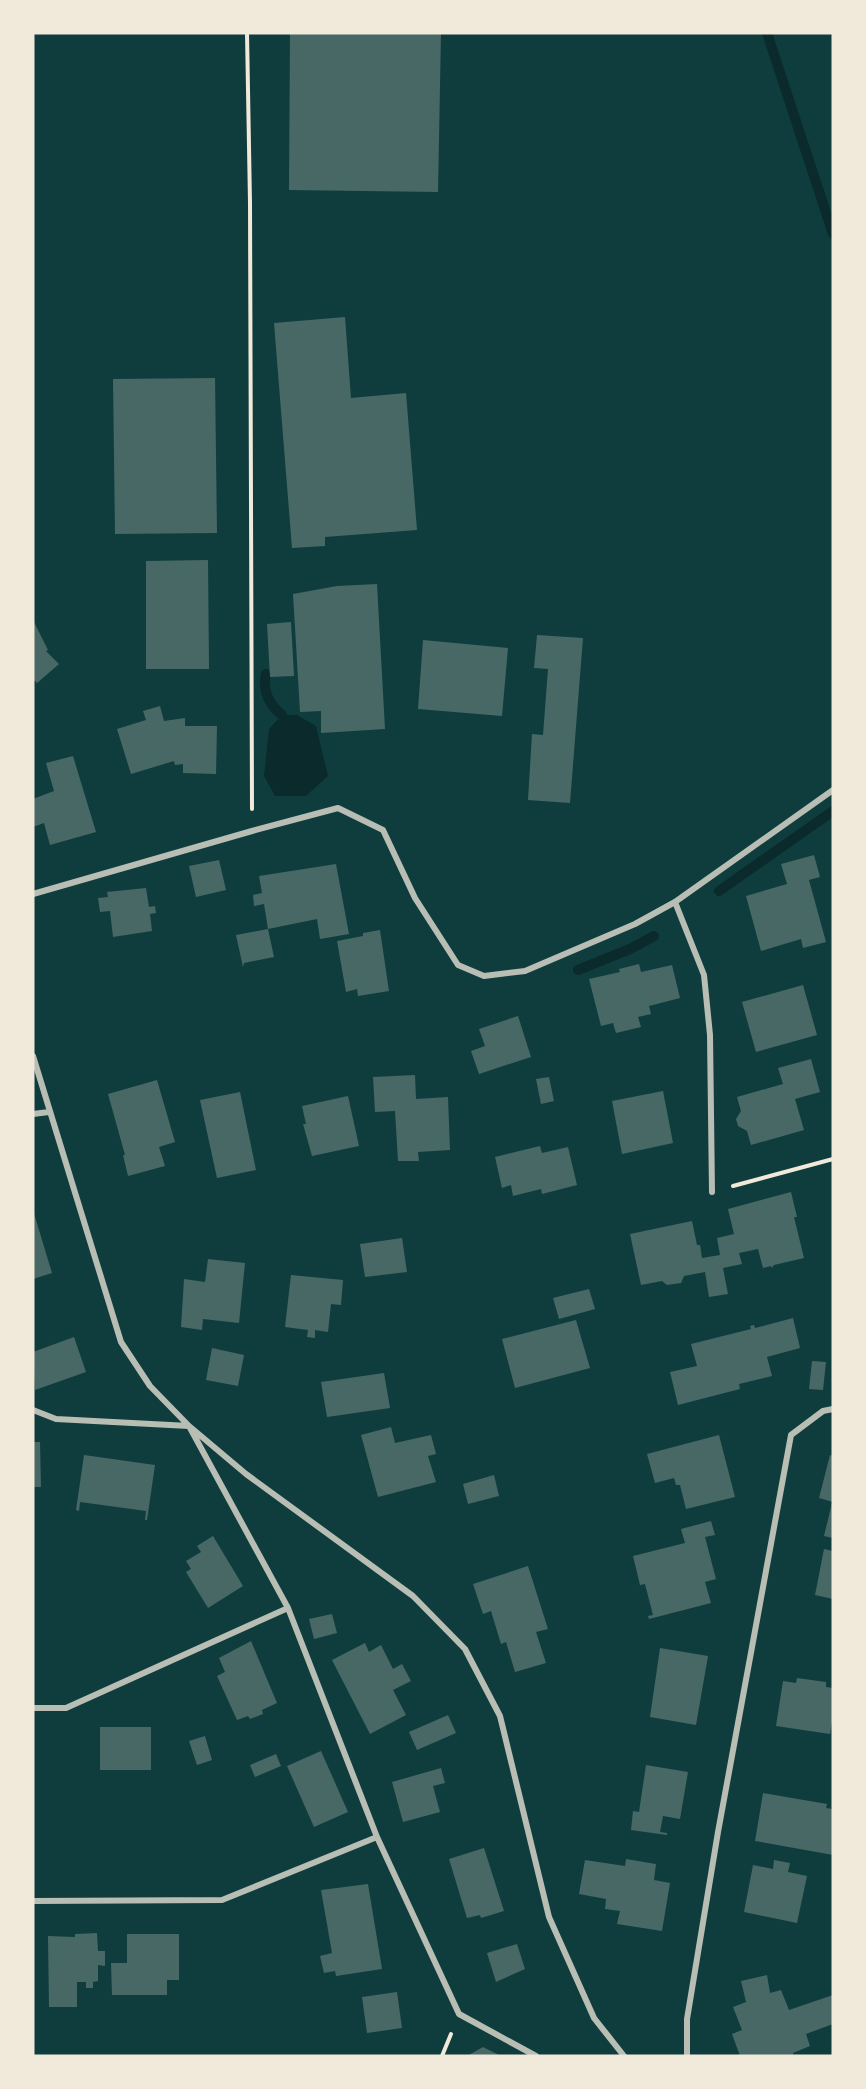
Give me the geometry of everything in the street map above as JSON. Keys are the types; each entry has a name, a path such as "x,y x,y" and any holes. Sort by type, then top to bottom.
{"street":[{"path":"33,894 338,808 383,830 415,898 458,965 484,976 525,970 635,924 675,902 833,790"},
{"path":"675,902 704,975 710,1035 712,1192"},
{"path":"33,1056 121,1342 150,1386 189,1426 246,1474 413,1596 465,1649 500,1716 549,1917 594,2018 624,2056"},
{"path":"33,1114 49,1112"},
{"path":"687,2056 687,2019 718,1832 791,1435 824,1411 833,1409"},
{"path":"33,1410 56,1419 189,1426"},
{"path":"189,1426 288,1608 377,1836 459,2014 536,2056"},
{"path":"33,1708 66,1707 288,1608"},
{"path":"33,1902 222,1900 377,1836"}],"path":[{"path":"247,33 250,203 252,831"},
{"path":"712,1192 833,1159"}],"water":[{"path":"282,715 297,715 316,726 328,776 306,796 275,796 264,776 269,729"}],"building":[{"path":"290,33 441,33 438,192 289,190"},
{"path":"345,317 351,398 406,393 417,530 325,537 325,546 292,548 274,323"},
{"path":"215,378 217,533 115,534 113,379"},
{"path":"208,560 209,669 146,669 146,561"},
{"path":"377,584 385,729 321,733 321,711 300,712 293,594 337,586"},
{"path":"33,620 48,650 46,651 59,664 37,683 33,679"},
{"path":"291,622 294,676 270,677 267,624"},
{"path":"537,635 583,638 570,803 528,800 532,734 543,735 548,669 534,668"},
{"path":"423,640 508,648 502,716 418,709"},
{"path":"160,706 164,721 185,718 185,726 217,726 216,774 183,773 183,764 175,765 174,761 131,774 117,729 146,720 143,711"},
{"path":"73,756 96,832 50,845 44,823 33,827 33,799 54,791 46,763"},
{"path":"814,855 820,877 809,880 826,942 803,948 801,939 761,951 746,896 787,884 781,864"},
{"path":"219,860 226,890 196,897 189,866"},
{"path":"336,864 349,934 320,939 317,919 268,929 264,904 254,906 253,895 262,893 259,876"},
{"path":"146,888 149,907 155,906 156,913 150,914 152,931 113,937 110,911 100,912 98,898 108,897 107,892"},
{"path":"268,929 274,957 244,963 243,967 236,935"},
{"path":"380,930 389,991 358,996 357,989 346,992 337,941"},
{"path":"639,964 641,972 672,965 680,998 649,1006 651,1014 638,1017 641,1027 616,1033 613,1023 601,1026 589,979 620,972 619,969"},
{"path":"803,985 817,1035 756,1052 742,1002"},
{"path":"518,1016 531,1057 479,1074 471,1051 485,1046 479,1029"},
{"path":"811,1059 820,1092 795,1099 804,1130 751,1145 747,1131 738,1126 736,1119 741,1111 737,1097 783,1084 778,1068"},
{"path":"415,1075 416,1099 448,1097 450,1150 418,1152 419,1161 398,1161 395,1111 375,1112 373,1077"},
{"path":"549,1077 554,1101 541,1104 536,1079"},
{"path":"157,1080 175,1142 159,1147 165,1166 128,1176 123,1155 125,1155 108,1094"},
{"path":"663,1091 673,1143 622,1154 612,1101"},
{"path":"240,1092 256,1170 217,1178 200,1100"},
{"path":"348,1096 359,1146 312,1156 303,1124 306,1124 302,1106"},
{"path":"540,1146 542,1153 568,1147 577,1185 542,1194 541,1189 513,1196 511,1185 502,1188 495,1157"},
{"path":"791,1192 797,1217 794,1217 804,1258 774,1265 772,1268 771,1266 763,1268 758,1249 739,1253 742,1264 723,1268 728,1294 709,1297 705,1272 684,1276 681,1283 667,1285 662,1281 641,1285 630,1234 692,1221 702,1258 720,1255 717,1238 734,1234 728,1209"},
{"path":"33,1210 52,1273 33,1279"},
{"path":"402,1238 407,1272 365,1277 360,1244"},
{"path":"208,1259 245,1263 239,1323 203,1319 202,1330 181,1327 184,1279 205,1282"},
{"path":"291,1275 343,1280 341,1305 331,1304 328,1332 315,1330 315,1338 307,1337 308,1330 285,1327"},
{"path":"589,1289 595,1309 559,1319 553,1298"},
{"path":"793,1318 800,1348 767,1357 772,1376 739,1384 740,1389 678,1405 670,1372 697,1366 691,1344 751,1329 750,1326 754,1325 755,1328"},
{"path":"576,1320 590,1368 515,1388 502,1339"},
{"path":"74,1337 86,1372 35,1390 33,1352"},
{"path":"212,1348 244,1355 238,1386 206,1380"},
{"path":"812,1361 826,1362 823,1390 809,1389"},
{"path":"384,1373 390,1408 327,1417 321,1382"},
{"path":"391,1427 395,1443 431,1435 436,1454 428,1456 436,1482 378,1497 361,1435"},
{"path":"719,1435 735,1497 686,1509 680,1485 676,1485 674,1478 655,1483 647,1454"},
{"path":"33,1442 40,1442 41,1487 33,1487"},
{"path":"84,1455 155,1465 147,1520 145,1520 146,1511 80,1502 79,1511 76,1510"},
{"path":"830,1455 833,1456 833,1502 819,1498"},
{"path":"494,1475 499,1496 468,1504 463,1484"},
{"path":"833,1504 833,1538 824,1536"},
{"path":"711,1521 715,1535 705,1537 716,1579 705,1582 711,1603 649,1619 648,1616 653,1615 645,1584 640,1585 633,1556 685,1543 681,1529"},
{"path":"213,1536 243,1586 208,1608 186,1572 191,1569 186,1561 201,1552 197,1546"},
{"path":"824,1549 833,1551 833,1599 815,1595"},
{"path":"528,1566 548,1629 536,1632 546,1663 515,1672 506,1642 501,1644 491,1611 483,1614 473,1584"},
{"path":"332,1614 337,1633 314,1639 309,1619"},
{"path":"251,1641 277,1703 262,1710 263,1714 250,1719 248,1716 237,1720 217,1676 225,1672 219,1658"},
{"path":"365,1643 369,1652 381,1645 393,1669 402,1664 411,1681 393,1690 406,1715 370,1734 332,1660"},
{"path":"660,1648 708,1656 696,1725 650,1717"},
{"path":"797,1678 826,1682 826,1687 833,1688 833,1716 830,1734 776,1726 783,1681 796,1683"},
{"path":"448,1715 456,1733 417,1750 409,1732"},
{"path":"100,1727 151,1727 151,1770 100,1770"},
{"path":"205,1736 212,1760 197,1765 189,1741"},
{"path":"321,1751 348,1812 314,1827 287,1766"},
{"path":"276,1754 281,1766 255,1777 250,1765"},
{"path":"646,1765 688,1772 680,1819 663,1816 660,1832 667,1833 667,1835 631,1830 633,1811 639,1812"},
{"path":"441,1768 445,1783 433,1786 440,1812 403,1822 392,1782"},
{"path":"763,1793 827,1804 826,1808 833,1809 833,1855 755,1841"},
{"path":"484,1848 504,1911 481,1918 480,1915 467,1918 449,1859"},
{"path":"626,1859 656,1864 654,1880 670,1883 662,1931 617,1924 620,1911 605,1909 606,1899 579,1894 585,1860 625,1866"},
{"path":"774,1860 790,1863 788,1872 807,1876 797,1923 744,1912 753,1865 773,1869"},
{"path":"368,1884 382,1969 336,1976 335,1971 324,1973 320,1956 332,1953 321,1890"},
{"path":"97,1933 98,1951 105,1951 105,1966 98,1965 98,1981 93,1982 93,1988 86,1988 86,1982 77,1982 77,2007 49,2007 48,1936 75,1937 75,1934"},
{"path":"127,1934 179,1934 179,1980 167,1980 167,1995 112,1995 111,1963 127,1963"},
{"path":"517,1944 525,1969 496,1982 487,1953"},
{"path":"767,1975 770,1993 781,1990 789,2010 833,1995 833,2024 806,2034 810,2046 793,2053 794,2056 740,2056 732,2034 742,2030 733,2007 746,2002 741,1981"},
{"path":"397,1992 402,2028 367,2033 362,1997"},
{"path":"483,2047 501,2056 467,2056"}],"waterway":[{"path":"767,33 833,234"},
{"path":"266,674 265,686 268,697 273,707 282,715"},
{"path":"719,891 833,811"},
{"path":"578,970 630,949 654,936"}]}
